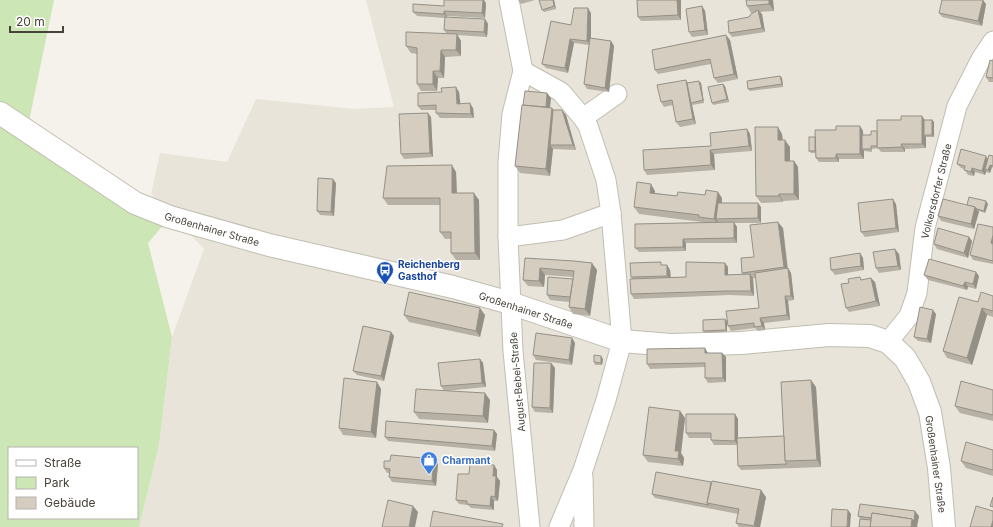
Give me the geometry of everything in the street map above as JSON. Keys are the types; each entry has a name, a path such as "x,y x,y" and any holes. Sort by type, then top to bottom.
{"street":[{"name":"August-Bebel-Straße","path":"509,0 524,71 512,114 508,162 508,237 513,351 530,527"},
{"name":"Volkersdorfer Straße","path":"888,342 909,316 917,293 925,228 957,106 981,59 993,41"},
{"path":"524,71 561,92 588,126 606,180 611,213 622,341 606,400 583,470 558,527"},
{"path":"583,118 617,94"},
{"name":"Großenhainer Straße","path":"0,113 135,203 170,218 270,245 453,287 510,303 622,341 671,345 741,343 829,335 870,336 888,342 905,358 920,382 930,412 939,468 944,527"},
{"path":"508,237 564,230 611,213"},
{"path":"583,470 584,527"}],"shaded area":[{"path":"366,0 993,0 993,527 139,527 159,445 172,337 204,249 151,194 160,153 227,162 256,99 355,109 394,107"}],"green space":[{"path":"0,0 54,0 27,131 170,217 148,243 172,337 159,445 139,527 0,527"}],"building":[{"path":"444,0 483,0 482,13 444,11 444,14 413,12 413,4 444,6"},
{"path":"539,0 553,0 554,6 542,10"},
{"path":"637,0 677,0 678,15 638,17"},
{"path":"746,0 769,0 769,4 747,6"},
{"path":"942,0 983,0 978,21 939,13"},
{"path":"702,6 705,30 689,32 686,9"},
{"path":"574,8 588,8 587,41 570,39 565,68 542,64 551,21 571,25"},
{"path":"758,10 762,28 729,33 728,21 749,17"},
{"path":"445,17 485,19 484,32 444,30"},
{"path":"406,32 457,34 456,50 441,50 440,71 433,71 433,84 417,84 417,48 406,46"},
{"path":"726,35 734,74 714,78 710,59 655,70 652,50"},
{"path":"590,38 611,41 605,88 584,84"},
{"path":"990,60 993,61 993,78 986,77"},
{"path":"780,76 782,84 748,89 747,81"},
{"path":"686,80 693,119 676,122 672,100 661,102 657,85"},
{"path":"699,81 703,100 691,103 687,83"},
{"path":"723,84 727,99 712,103 708,87"},
{"path":"456,87 457,104 470,103 471,114 436,113 436,105 418,106 418,93 442,92 441,88"},
{"path":"525,91 547,93 546,107 523,105"},
{"path":"522,105 552,108 546,169 515,166"},
{"path":"553,110 562,110 573,145 550,145"},
{"path":"428,113 430,153 401,154 399,114"},
{"path":"901,116 922,116 922,144 901,144 902,147 877,148 877,120 901,120"},
{"path":"924,120 932,120 932,135 924,135"},
{"path":"836,126 860,126 860,154 836,154 836,158 816,158 815,130 836,130"},
{"path":"755,127 778,127 778,140 785,140 785,161 794,161 794,194 779,194 779,196 756,196"},
{"path":"747,129 749,146 710,150 711,165 644,170 643,150 711,146 710,133"},
{"path":"871,131 877,131 877,146 871,146 871,149 862,149 862,135 871,135"},
{"path":"809,137 815,137 815,151 809,151"},
{"path":"961,149 986,156 982,171 972,168 971,172 964,170 965,166 957,164"},
{"path":"989,155 993,156 993,166 990,165 988,170 985,169"},
{"path":"452,165 452,193 474,193 475,253 451,253 451,232 440,232 440,198 383,198 387,166"},
{"path":"318,178 333,179 331,212 317,211"},
{"path":"637,182 651,184 650,193 677,196 678,192 705,195 706,190 718,192 714,219 699,217 699,215 634,207"},
{"path":"969,197 986,201 984,211 967,205"},
{"path":"893,199 896,228 861,232 858,203"},
{"path":"943,199 975,207 971,224 938,216"},
{"path":"718,203 758,203 758,218 716,219"},
{"path":"734,222 734,238 683,239 683,247 635,248 635,224"},
{"path":"778,222 784,267 742,273 741,258 754,257 750,225"},
{"path":"978,224 993,227 991,243 993,244 993,261 970,255"},
{"path":"938,228 969,237 964,253 934,244"},
{"path":"895,249 898,266 876,268 873,252"},
{"path":"860,253 861,266 831,270 830,258"},
{"path":"525,258 592,263 585,309 569,307 574,271 540,268 539,281 523,280"},
{"path":"929,259 976,272 973,284 965,282 963,286 924,275"},
{"path":"661,262 661,265 667,265 667,276 631,277 630,263"},
{"path":"686,262 725,263 725,275 750,274 751,291 631,294 630,279 686,277"},
{"path":"788,268 791,296 785,296 787,315 760,318 762,326 754,327 754,323 728,326 726,311 759,308 755,273"},
{"path":"548,277 573,279 570,297 547,295"},
{"path":"860,277 861,280 871,278 876,301 846,308 841,284 849,283 848,279"},
{"path":"409,292 480,308 476,331 404,315"},
{"path":"981,292 993,296 993,311 982,308 967,358 943,351 959,297 978,302"},
{"path":"920,307 933,310 927,339 914,337"},
{"path":"725,319 726,330 703,331 703,320"},
{"path":"363,326 391,332 381,376 353,371"},
{"path":"536,333 572,338 569,360 533,355"},
{"path":"705,348 705,353 722,353 723,378 705,378 705,363 647,364 647,349"},
{"path":"594,355 601,356 601,363 594,362"},
{"path":"480,359 482,383 441,386 438,363"},
{"path":"534,363 551,363 550,408 532,407"},
{"path":"344,378 377,382 371,432 339,428"},
{"path":"811,380 817,460 785,461 781,382"},
{"path":"961,381 993,390 993,415 955,406"},
{"path":"416,389 485,393 483,416 414,412"},
{"path":"649,407 680,411 675,451 679,451 678,459 643,455"},
{"path":"686,414 735,414 735,441 711,440 711,433 686,433"},
{"path":"386,421 494,430 492,446 385,437"},
{"path":"784,436 785,461 787,464 738,466 737,438"},
{"path":"966,442 993,450 993,470 961,461"},
{"path":"391,455 434,459 432,481 389,477 390,469 384,468 384,461 390,461"},
{"path":"470,464 494,465 493,476 496,476 495,497 491,496 490,506 467,504 467,501 456,500 458,474 469,474"},
{"path":"656,472 711,482 707,503 709,505 652,494"},
{"path":"712,481 761,490 754,526 736,523 739,509 707,503"},
{"path":"993,497 993,507 990,506"},
{"path":"388,500 413,506 409,527 382,527"},
{"path":"860,504 915,511 914,521 912,519 872,513 871,518 858,516"},
{"path":"976,506 993,511 991,527 970,527"},
{"path":"832,509 848,510 847,527 831,527"},
{"path":"433,511 503,524 502,527 430,527"},
{"path":"872,513 912,519 911,527 870,527"},
{"path":"860,519 871,520 870,527 859,527"}],"place":[{"name":"Reichenberg Gasthof","path":"385,285"},
{"name":"Charmant","path":"429,475"}]}
